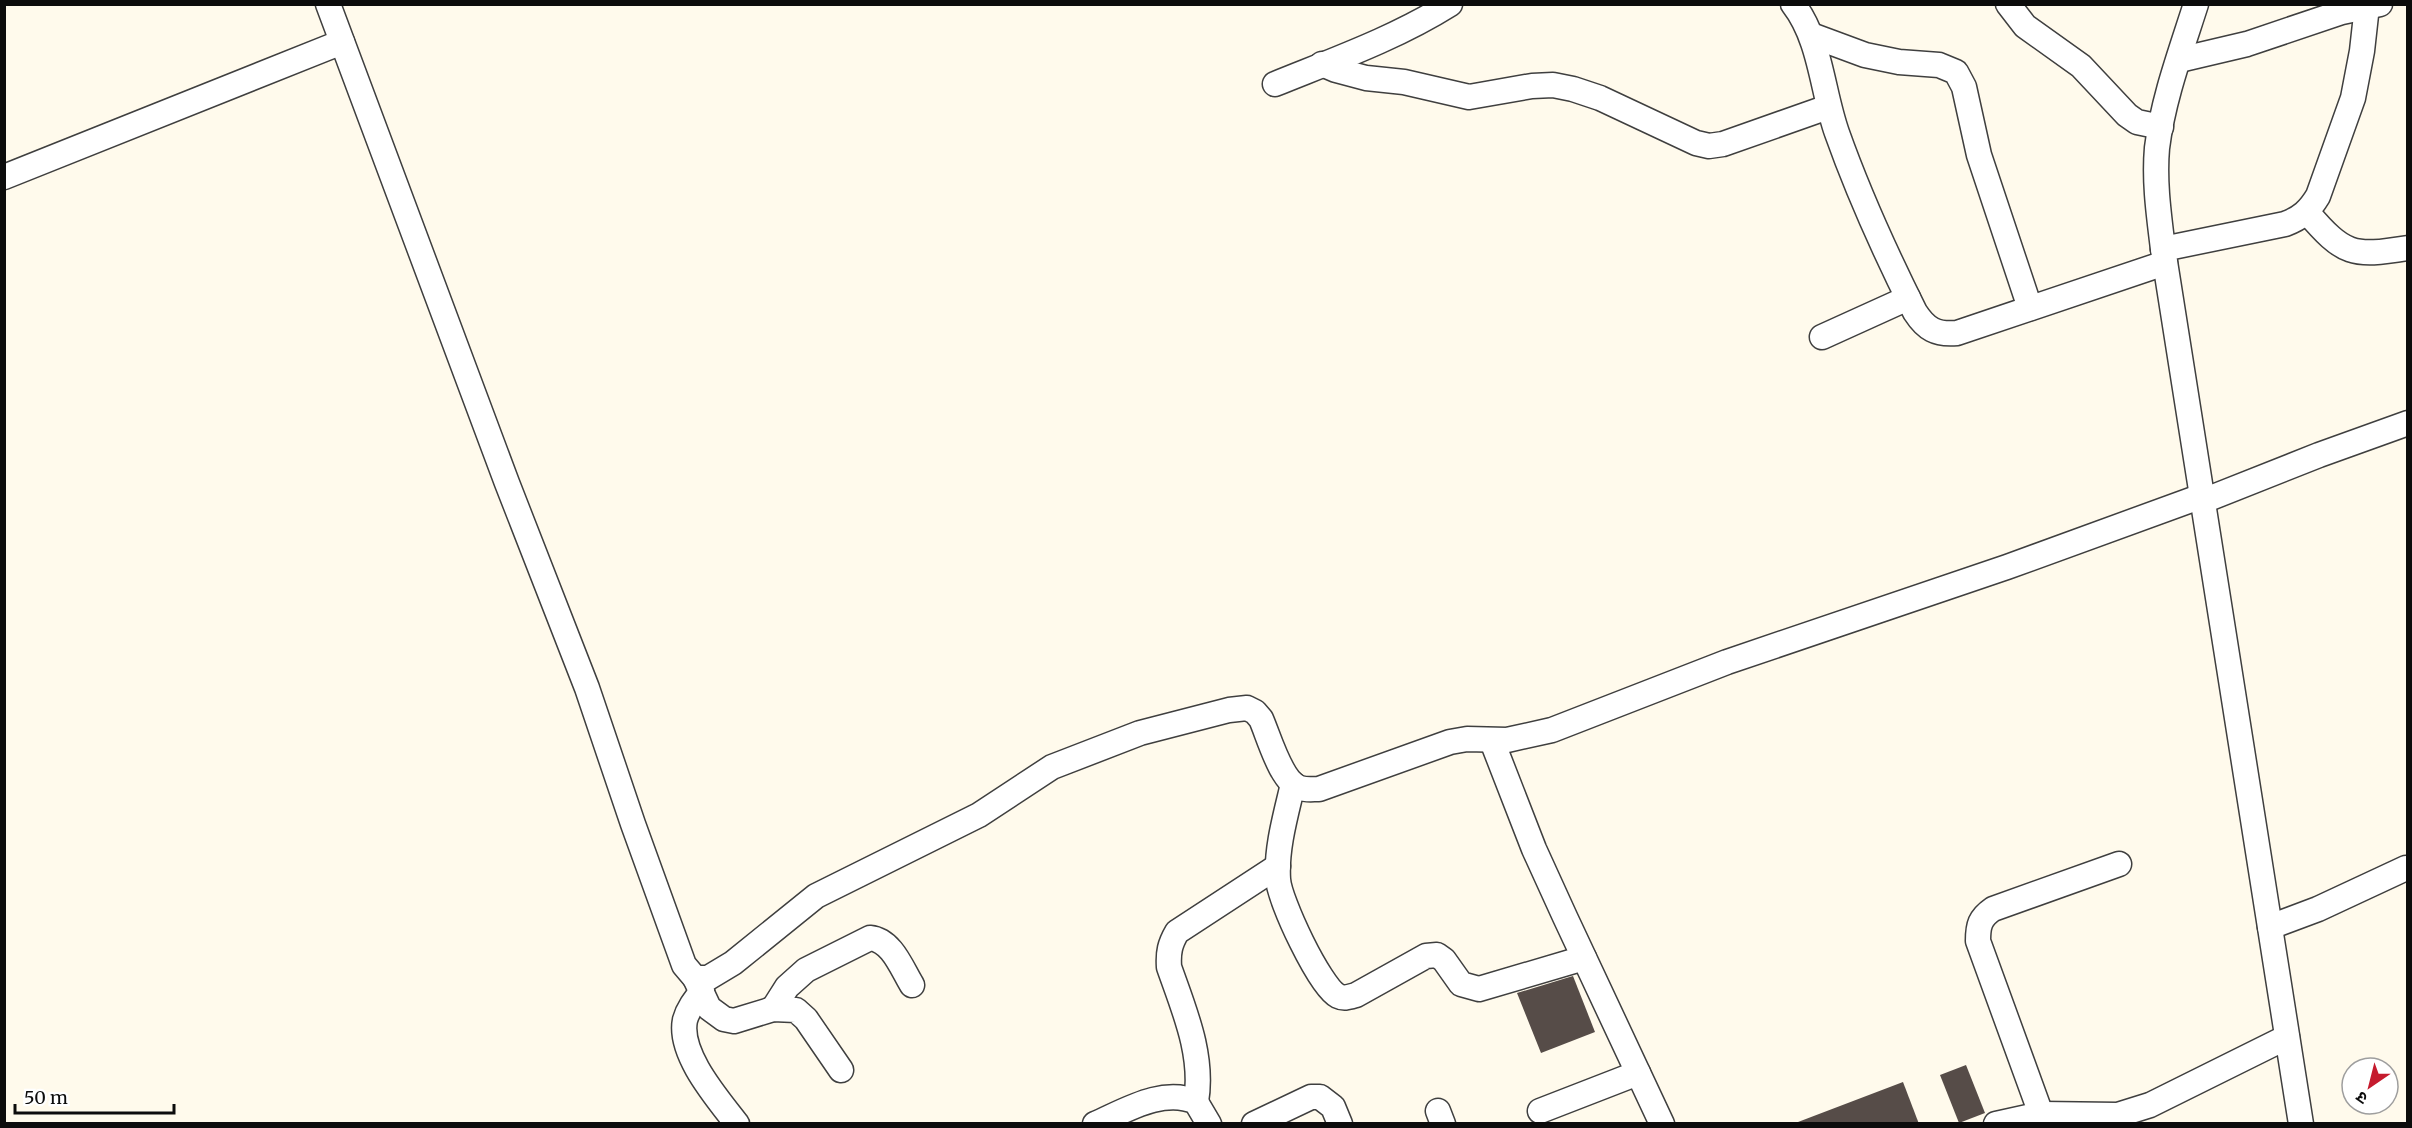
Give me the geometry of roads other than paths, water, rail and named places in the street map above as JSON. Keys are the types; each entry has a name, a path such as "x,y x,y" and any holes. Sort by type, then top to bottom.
{"street":[{"path":"328,4 507,483 587,688 684,965 698,985 709,1008 724,1019 734,1021 773,1009 796,1010 806,1018 841,1070"},
{"path":"1275,84 1428,18 1450,4"},
{"path":"1793,4 1805,20 1811,35 1828,108 1879,240 1923,324 1932,331 1944,334 1957,333 2030,309 2164,256 2298,220 2318,196 2353,98 2373,5"},
{"path":"2008,4 2025,26 2081,66 2127,115 2137,122 2161,127"},
{"path":"2196,4 2165,104 2157,148 2156,193 2301,1124"},
{"path":"2179,60 2247,44 2373,5"},
{"path":"1811,35 1865,55 1899,62 1939,65 1956,72 1964,87 1979,155 2030,309"},
{"path":"4,177 342,42"},
{"path":"1323,64 1358,76 1404,82 1469,97 1532,86 1553,85 1573,89 1600,98 1696,143 1709,146 1723,144 1828,108"},
{"path":"2307,212 2340,245 2355,252 2371,254 2408,248"},
{"path":"1822,337 1908,298"},
{"path":"737,1124 710,1089 687,1043 685,1021 698,985 733,963 816,896 846,879 979,815 1052,767 1140,733 1229,710 1247,708 1261,719 1285,775 1300,788 1319,789 1450,742 1467,739 1507,740 1552,730 1727,662 2007,567 2408,423"},
{"path":"1491,741 1534,849 1662,1124"},
{"path":"1293,784 1279,852 1279,892 1293,925 1326,984 1339,996 1346,998 1356,995 1426,956 1437,955 1444,960 1461,984 1479,989 1584,958"},
{"path":"2041,1114 1978,941 1978,926 1983,916 1993,909 2119,864"},
{"path":"1196,1101 1199,1084 1196,1052 1169,967 1170,943 1178,932 1278,866"},
{"path":"2270,927 2318,909 2406,868"},
{"path":"773,1009 787,987 806,970 870,938 879,939 887,944 912,986"},
{"path":"1996,1124 2041,1114 2105,1119 2150,1105 2287,1037"},
{"path":"1540,1111 1638,1073"},
{"path":"1254,1124 1311,1097 1320,1096 1333,1107 1340,1124"},
{"path":"1095,1124 1155,1099 1186,1097 1196,1101 1209,1124"}]}
